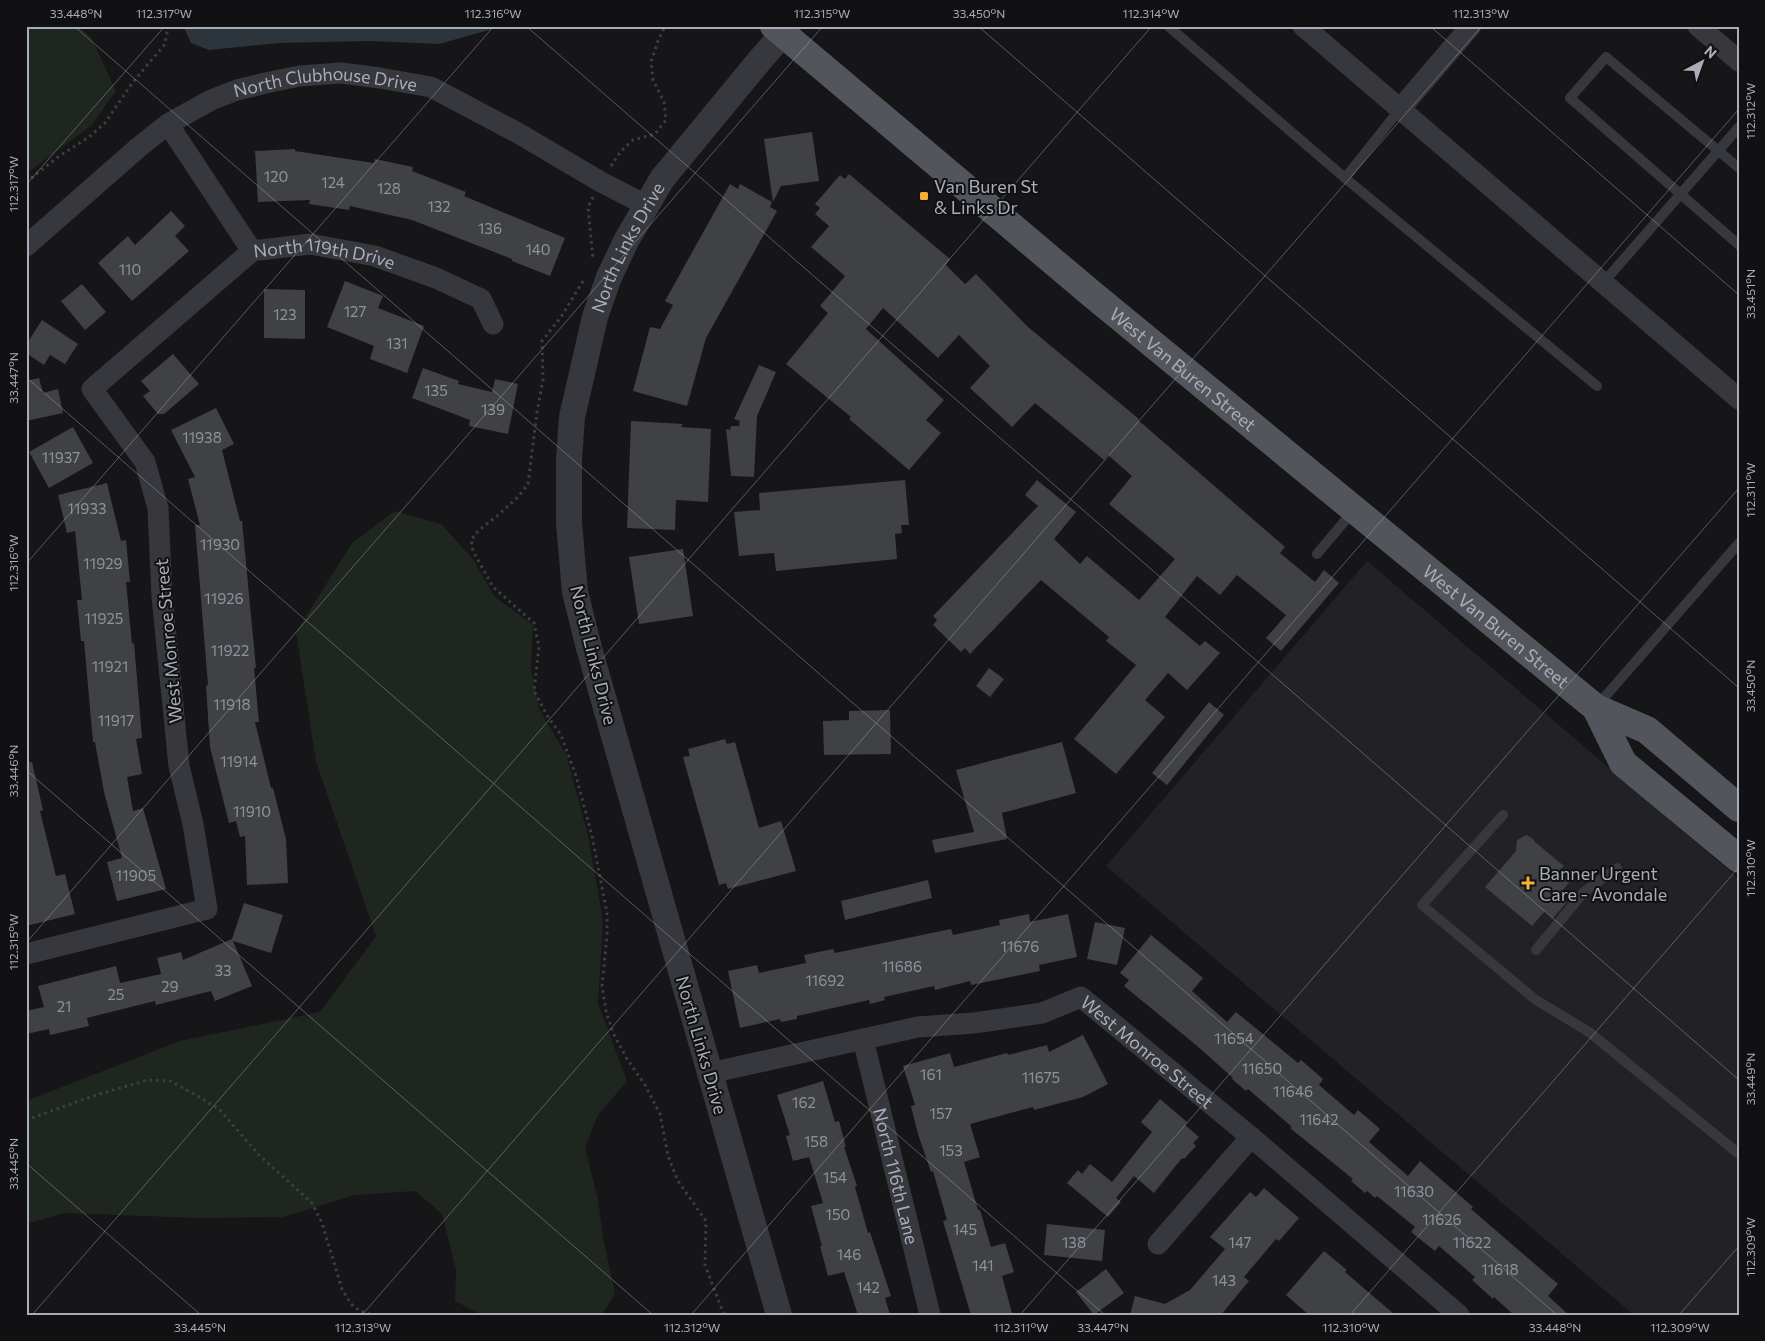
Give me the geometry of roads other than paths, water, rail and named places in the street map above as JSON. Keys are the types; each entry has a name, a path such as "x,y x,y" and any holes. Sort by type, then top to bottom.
{"main road":[{"name":"West Van Buren Street","path":"778,30 1093,295 1596,708 1647,730 1739,808"},
{"name":"West Van Buren Street","path":"1596,708 1623,763 1739,859"}],"street":[{"path":"1303,26 1739,399"},
{"path":"1400,109 1471,26"},
{"path":"1698,26 1739,61"},
{"name":"North Links Drive","path":"778,30 662,179 646,205 609,278 595,317 572,417 569,522 576,592 589,648 779,1315"},
{"name":"North Clubhouse Drive","path":"26,246 168,124 211,100 237,90 270,82 300,76 341,73 431,87 518,133 601,182 646,205"},
{"path":"168,124 252,252"},
{"name":"North 119th Drive","path":"92,389 252,252 310,244 375,256 436,278 482,299 493,324"},
{"name":"West Monroe Street","path":"26,954 207,909 193,824 179,766 162,597 158,508 145,462 92,389"},
{"name":"West Monroe Street","path":"710,1073 918,1028 974,1023 1042,1013 1081,997 1251,1137 1459,1315"},
{"name":"North 116th Lane","path":"862,1039 930,1315"},
{"path":"1158,1244 1251,1137"}],"lane":[{"path":"1168,26 1345,178 1597,386"},
{"path":"1739,168 1606,57 1570,98 1739,246"},
{"path":"1345,178 1400,109"},
{"path":"1603,283 1739,127"},
{"path":"1317,554 1355,509"},
{"path":"1596,708 1739,543"},
{"path":"1503,815 1422,905 1536,1000 1589,1032 1739,1154"},
{"path":"1536,950 1584,892 1617,868"}],"place":[{"name":"Van Buren St & Links Dr","path":"924,196"},
{"name":"Banner Urgent Care - Avondale","path":"1528,883"}]}
